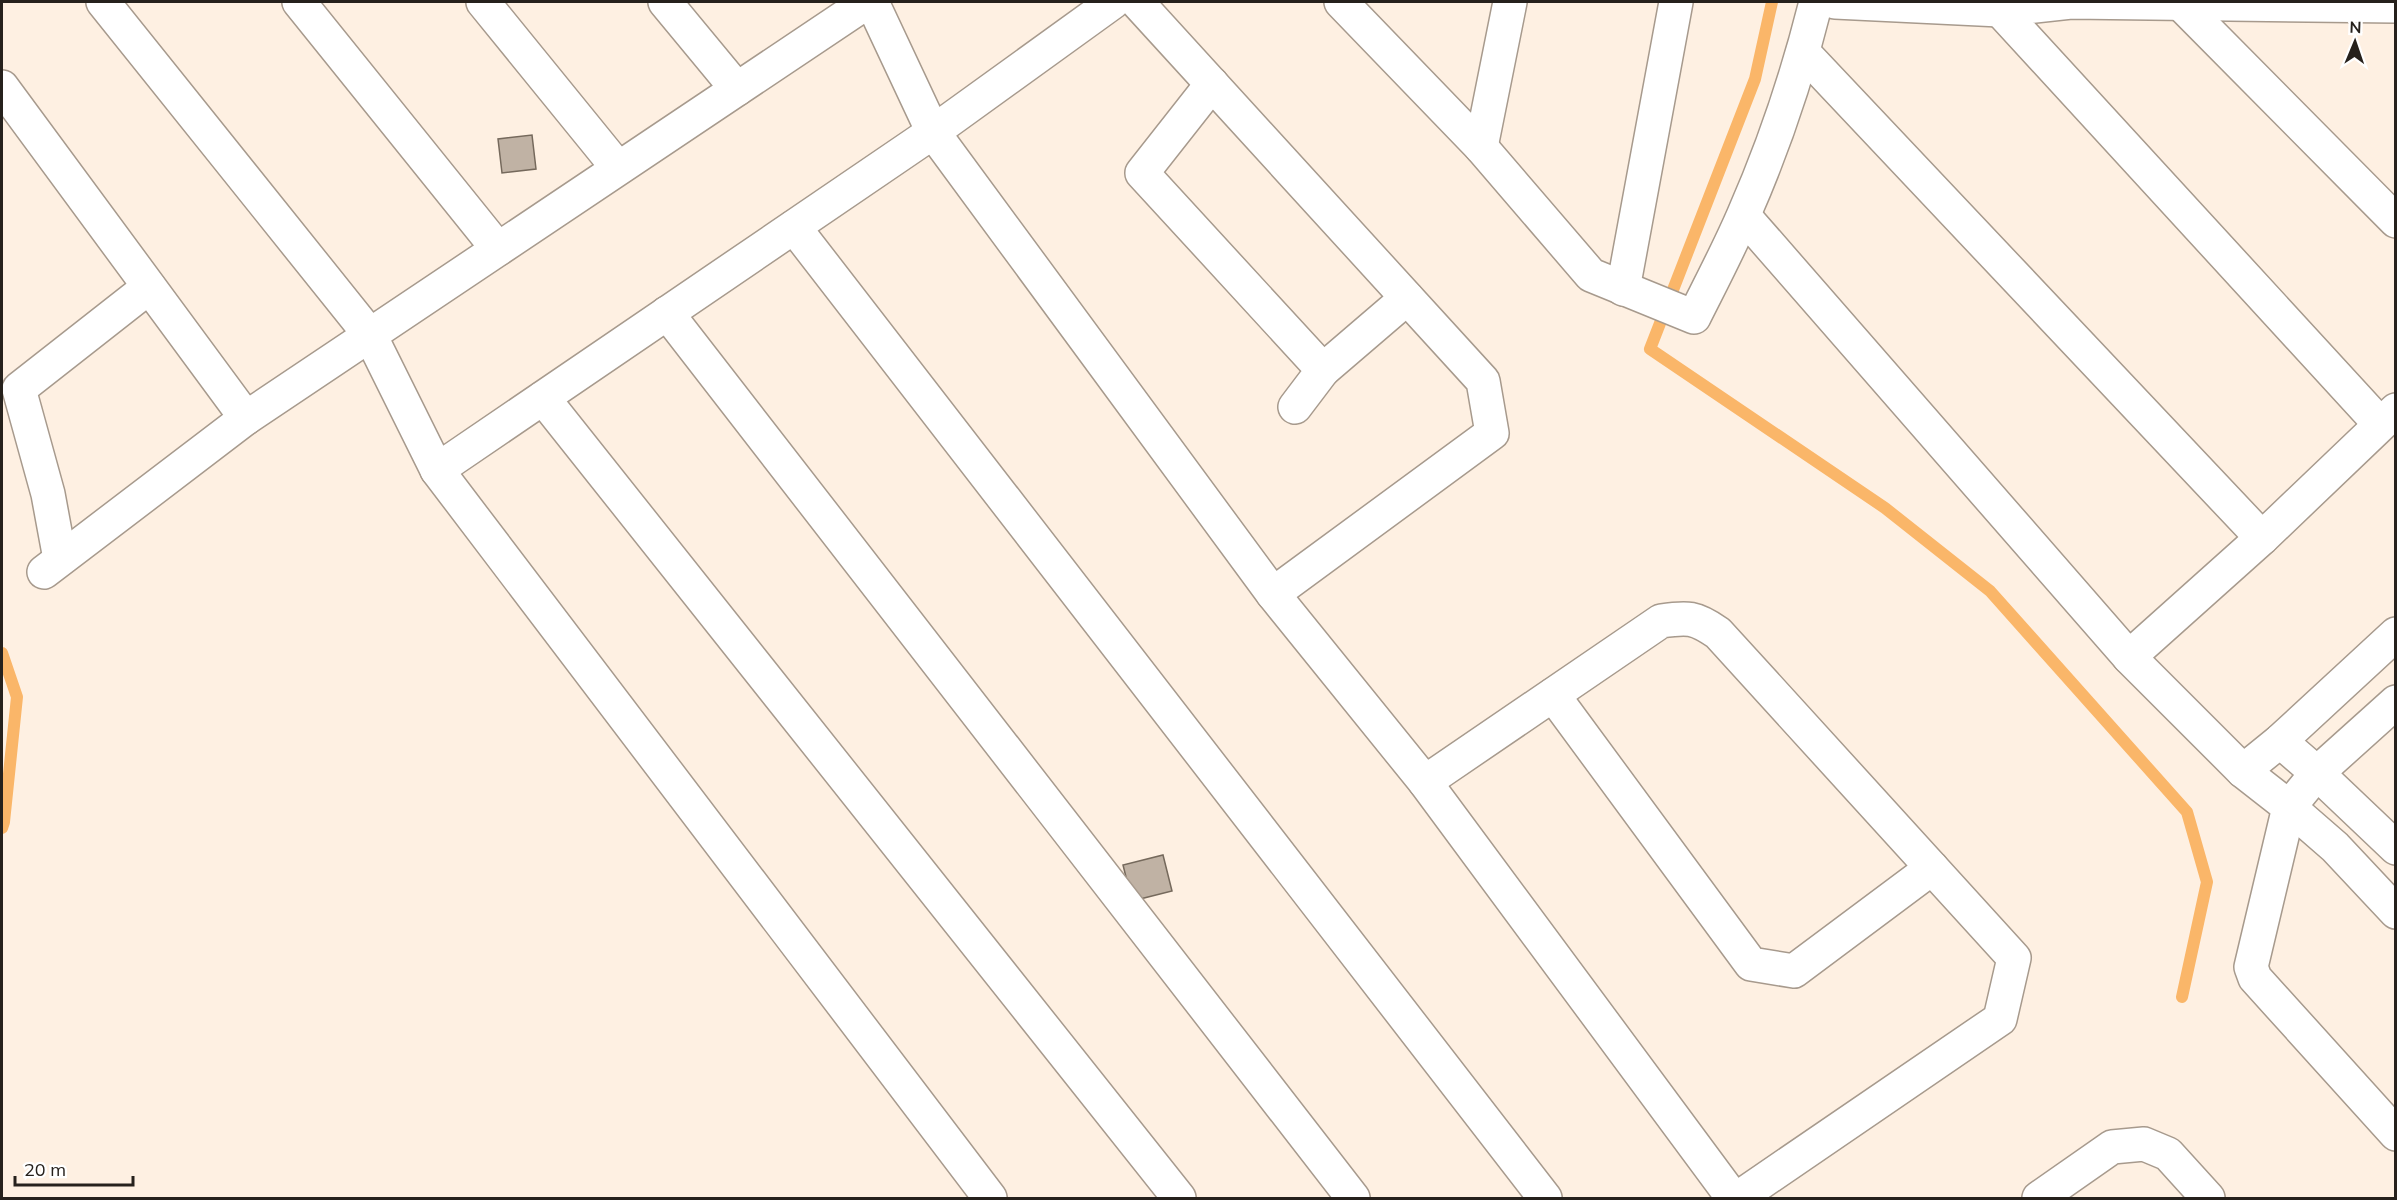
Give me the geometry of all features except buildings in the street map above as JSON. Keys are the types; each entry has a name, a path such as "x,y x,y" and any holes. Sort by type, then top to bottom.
{"street":[{"path":"103,2 370,335 436,470 990,1198"},
{"path":"299,2 498,249"},
{"path":"483,2 618,168"},
{"path":"665,2 737,89"},
{"path":"149,287 19,389 48,494 52,566 246,418 867,2"},
{"path":"872,2 933,132 1274,594 1425,782 1735,1198 2000,1019 2014,958 1718,633 1701,621 1681,618 1661,621 1425,782"},
{"path":"436,470 933,132 1113,2"},
{"path":"1137,2 1483,381 1492,433 1274,594"},
{"path":"1342,2 1481,147 1591,275 1694,317 1744,216 1767,159 1803,52 1816,2"},
{"path":"1481,147 1510,2"},
{"path":"1623,289 1676,2"},
{"path":"1835,2 2000,10 2071,2 2396,6"},
{"path":"2181,3 2396,221"},
{"path":"2000,10 2388,417 2262,538 2129,657"},
{"path":"1803,52 2262,538"},
{"path":"1212,84 1142,173 1323,370"},
{"path":"2,87 246,418"},
{"path":"1744,216 2129,657 2243,771 2335,847 2396,912"},
{"path":"794,226 1545,1198"},
{"path":"1295,407 1323,370 1407,298"},
{"path":"667,314 1353,1198"},
{"path":"543,398 1179,1198"},
{"path":"2243,771 2280,741 2396,634"},
{"path":"1552,695 1751,964 1794,971 1932,868"},
{"path":"2396,702 2317,773 2289,807 2251,967 2255,978 2396,1134"},
{"path":"2280,741 2396,848"},
{"path":"2039,1198 2112,1147 2144,1144 2168,1154 2208,1198"}],"waterway":[{"path":"1772,2 1755,79 1650,349 1885,508 1990,591 2187,812 2207,882 2182,997"},
{"path":"2,653 17,697 2,828"}]}
